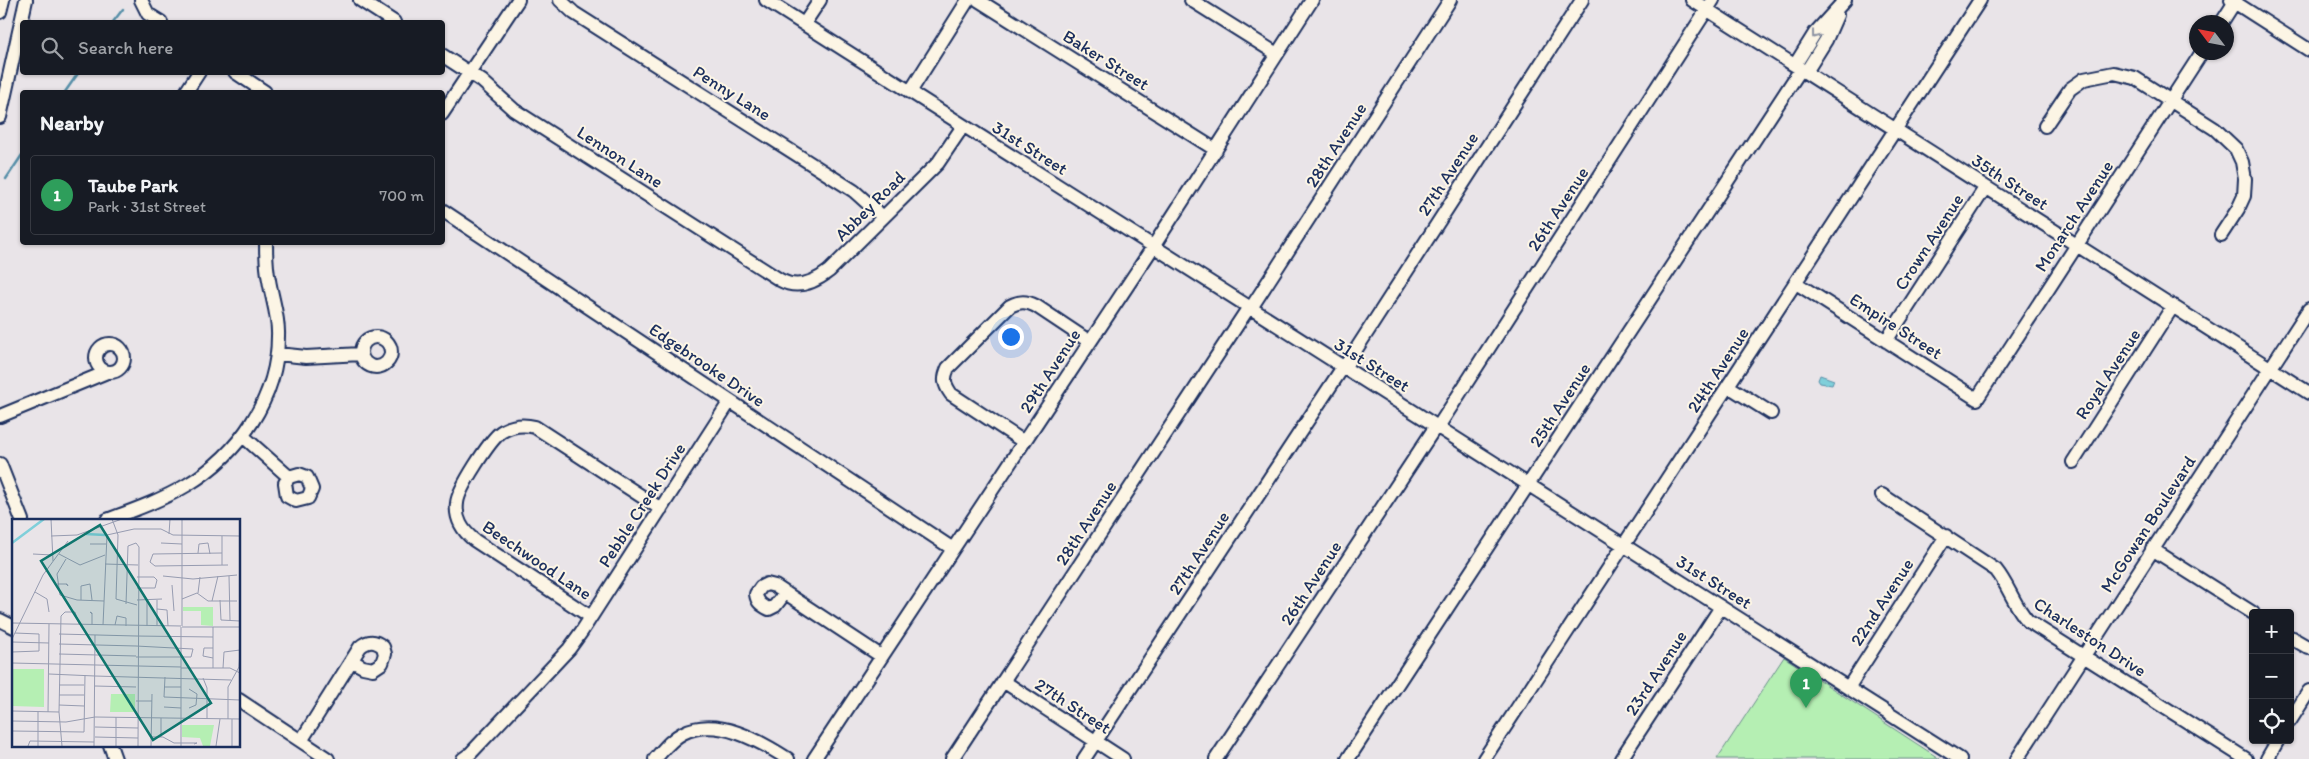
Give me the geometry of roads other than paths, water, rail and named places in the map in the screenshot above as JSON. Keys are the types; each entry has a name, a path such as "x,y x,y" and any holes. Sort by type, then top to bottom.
{"street":[{"path":"0,12 3,0"},
{"path":"22,20 26,0"},
{"path":"141,0 148,14 158,20"},
{"path":"360,0 391,20"},
{"path":"445,110 518,0"},
{"name":"Penny Lane","path":"560,0 580,17 854,191 883,217"},
{"name":"31st Street","path":"766,0 1960,759"},
{"path":"804,24 820,0"},
{"path":"910,92 968,0"},
{"name":"Baker Street","path":"978,0 1216,150"},
{"path":"1191,0 1277,54"},
{"name":"29th Avenue","path":"814,759 1153,247 1312,0"},
{"name":"28th Avenue","path":"952,759 1250,308 1450,0"},
{"name":"27th Avenue","path":"1084,759 1343,367 1582,0"},
{"name":"35th Street","path":"1692,0 1710,5 1800,69 2309,392"},
{"name":"24th Avenue","path":"1484,759 1625,546 1980,0"},
{"path":"2226,15 2234,1 2309,50"},
{"name":"25th Avenue","path":"1348,759 1800,69 1826,40 1842,4"},
{"name":"26th Avenue","path":"1216,759 1437,426 1710,5"},
{"path":"0,117 20,27"},
{"name":"Lennon Lane","path":"445,57 470,73 514,110 785,282"},
{"name":"Monarch Avenue","path":"1977,399 2197,60"},
{"path":"2045,126 2070,89 2084,79 2114,73 2135,78 2226,137 2236,149 2242,162 2245,179 2244,196 2221,235"},
{"path":"187,90 197,75"},
{"path":"240,75 262,90"},
{"name":"Abbey Road","path":"785,282 807,284 818,280 938,163 963,126"},
{"name":"Crown Avenue","path":"1886,341 1986,188"},
{"name":"Edgebrooke Drive","path":"445,212 953,549"},
{"path":"113,519 126,517 189,484 217,462 243,436 264,402 273,378 278,354 277,315 268,279 266,245"},
{"name":"Empire Street","path":"1796,283 1977,399"},
{"path":"1024,442 951,394 944,378 948,368 1010,306 1018,302 1027,302 1036,306 1090,342"},
{"name":"Royal Avenue","path":"2073,462 2173,306"},
{"name":"McGowan Boulevard","path":"2016,759 2309,309"},
{"path":"278,354 306,358 361,354"},
{"path":"0,416 107,372"},
{"path":"1728,386 1771,413"},
{"name":"Pebble Creek Drive","path":"463,759 470,754 569,649 730,401"},
{"name":"Beechwood Lane","path":"591,617 474,540 461,527 457,512 459,493 495,437 511,427 535,427 661,509"},
{"path":"243,436 290,476"},
{"path":"0,464 22,519"},
{"name":"Charleston Drive","path":"1882,495 1996,570 2006,582 2018,610 2028,621 2246,759"},
{"name":"22nd Avenue","path":"1848,688 1946,536"},
{"path":"2152,549 2249,610"},
{"path":"785,593 881,656"},
{"name":"23rd Avenue","path":"1621,759 1721,607"},
{"path":"2294,639 2309,648"},
{"path":"300,741 352,661"},
{"name":"27th Street","path":"1003,681 1123,759"},
{"path":"2294,715 2309,691"},
{"path":"240,701 328,759"},
{"path":"654,759 671,741 683,733 695,729 708,728 723,729 740,735 762,744 788,759"},
{"path":"2266,759 2275,744"},
{"path":"110,746 115,759"}],"water":[{"path":"1820,375 1834,380 1832,385 1820,383 1818,380"}],"waterway":[{"path":"115,20 123,9"},
{"path":"66,90 77,75"},
{"path":"6,179 20,158"}],"place":[{"name":"Taube Park","path":"1806,708"}]}
